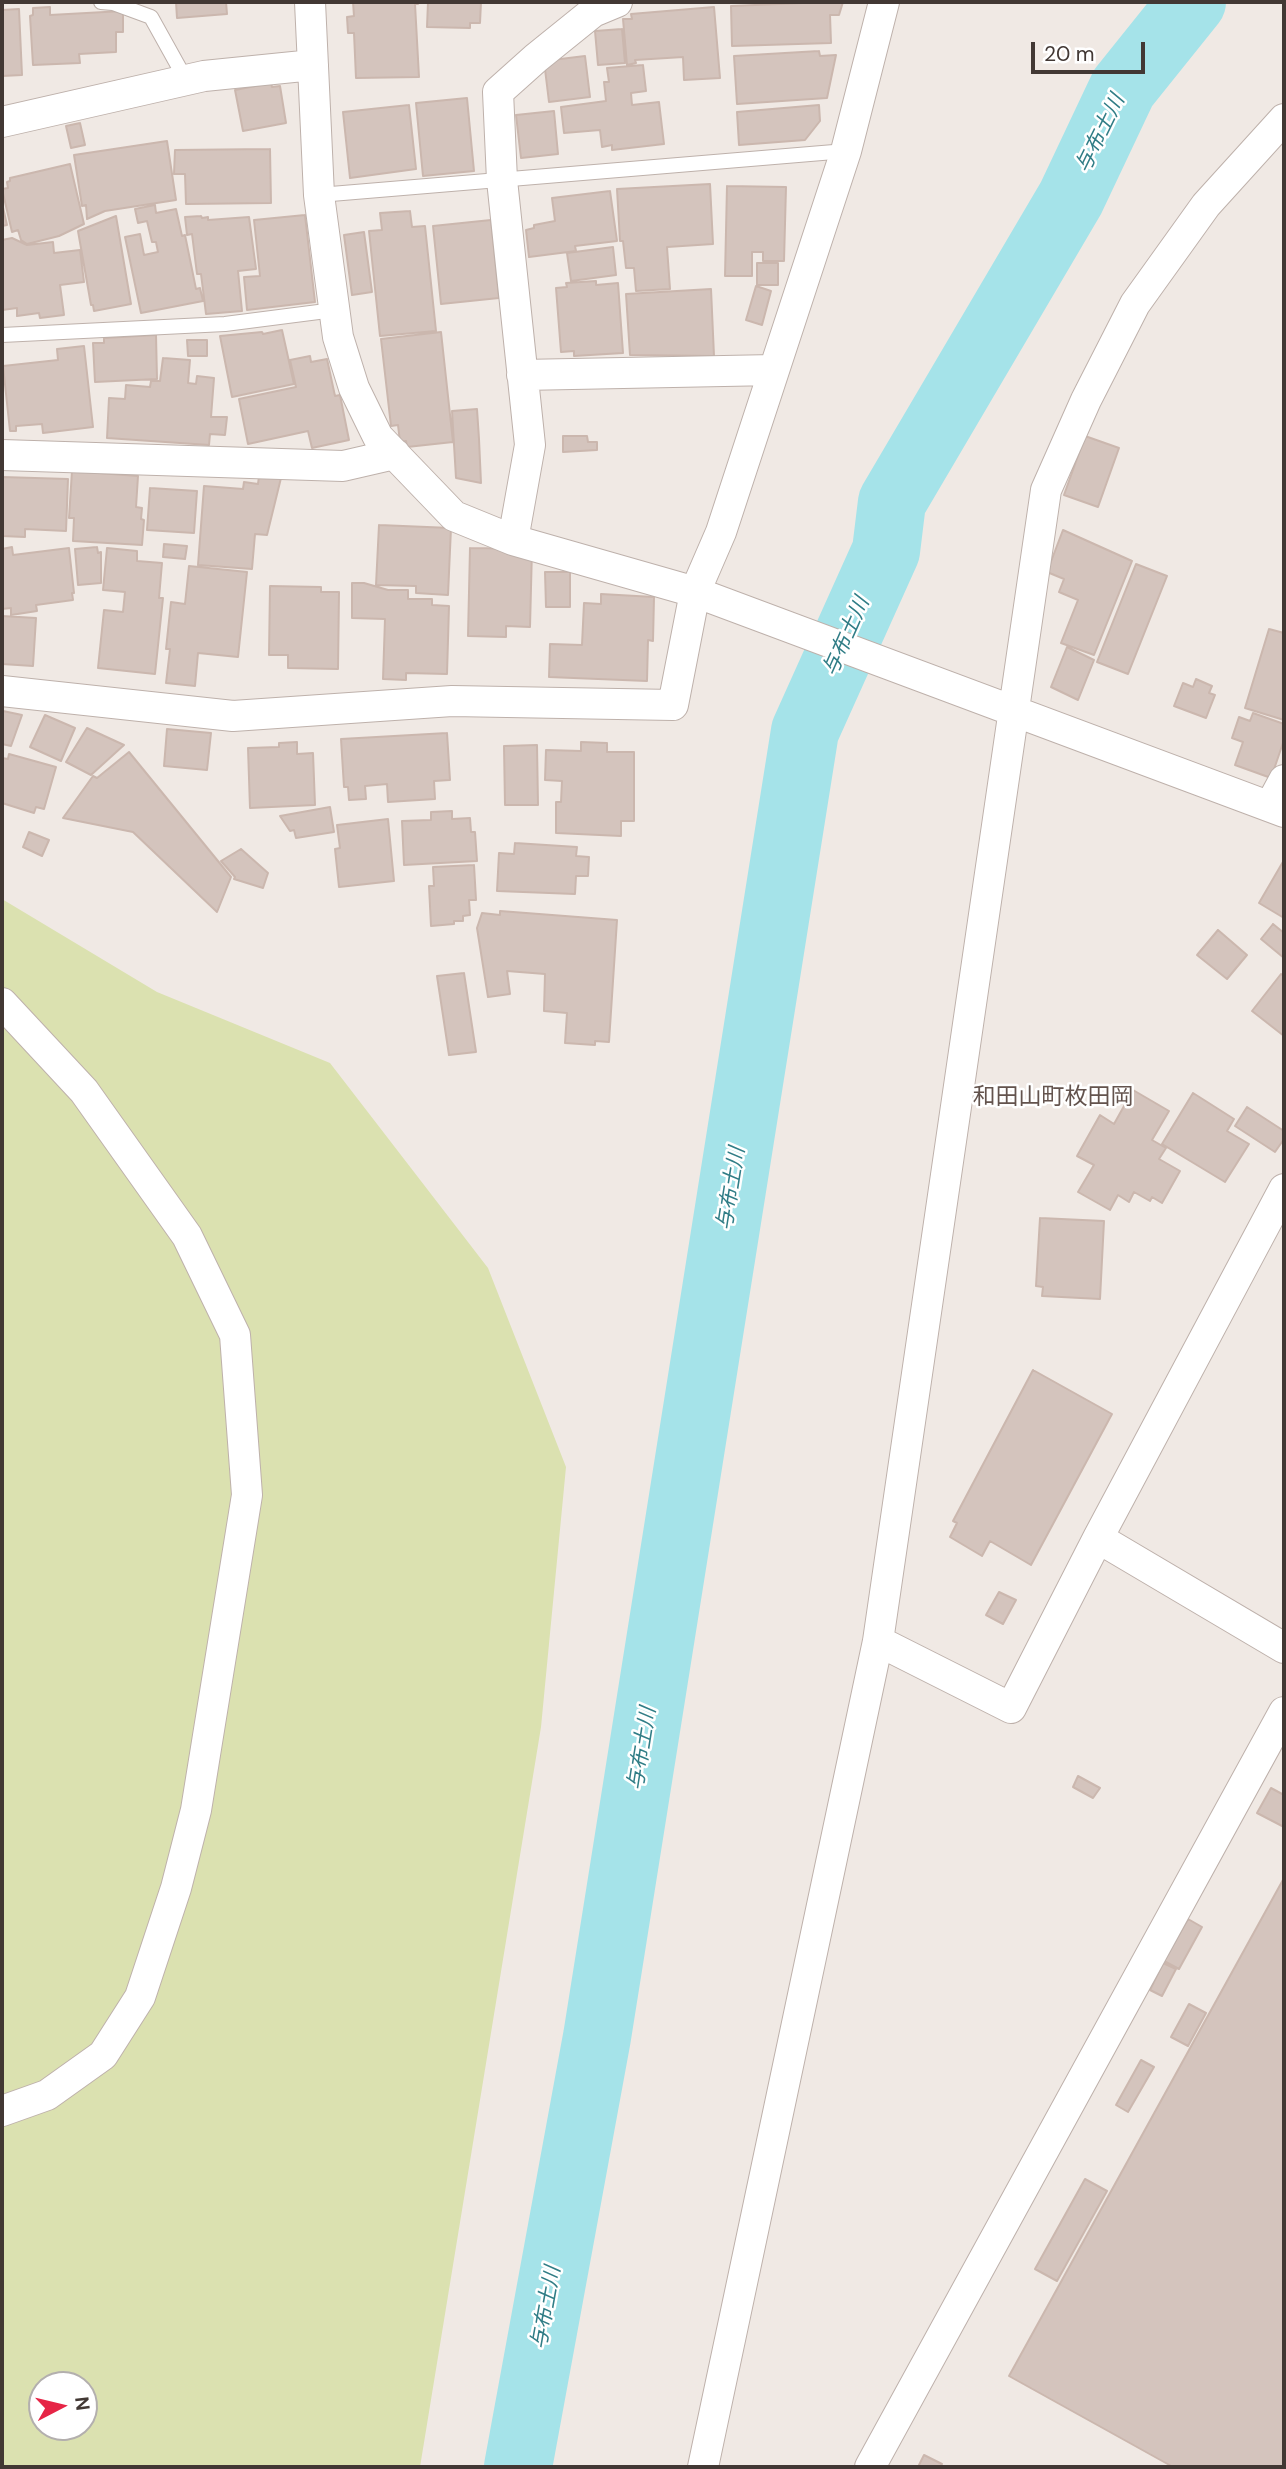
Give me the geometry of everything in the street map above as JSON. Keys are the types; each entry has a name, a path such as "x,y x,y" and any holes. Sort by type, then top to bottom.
{"street":[{"path":"310,2 319,195 338,337 354,387 378,437 454,516 513,540 695,592 1277,809 1284,780"},
{"path":"513,540 530,445 502,180 499,92 593,12 617,2"},
{"path":"2,691 233,716 452,701 673,705 695,592 720,531 846,151 884,2"},
{"path":"2,122 204,76 313,65"},
{"path":"703,2467 878,1641 1006,707 1046,491 1086,400 1135,304 1206,205 1284,119"},
{"path":"522,375 774,370"},
{"path":"2,454 342,466 395,454"},
{"path":"2,1003 84,1091 187,1236 234,1335 247,1495 196,1810 176,1888 140,1997 103,2056 47,2095 2,2111"},
{"path":"878,1641 1011,1708 1098,1538 1284,1189"},
{"path":"1098,1538 1284,1648"},
{"path":"870,2467 1284,1712"}],"lane":[{"path":"101,2 113,2 151,17 186,80"},
{"path":"319,195 846,151"},
{"path":"2,335 225,324 334,310"}],"green space":[{"path":"2,899 157,992 330,1063 488,1268 566,1467 541,1727 420,2467 2,2467"}],"building":[{"path":"176,2 226,2 227,14 177,18"},
{"path":"353,2 418,2 415,4 419,77 356,78 354,33 348,33 347,17 354,16"},
{"path":"428,2 481,2 480,23 470,23 470,28 427,27"},
{"path":"843,2 839,15 830,15 831,43 732,46 731,6"},
{"path":"50,7 50,15 123,11 123,32 116,32 116,52 79,54 80,63 33,65 30,16 33,15 33,8"},
{"path":"714,7 720,78 684,80 683,57 635,60 636,63 627,65 623,19 632,19 631,14"},
{"path":"19,9 22,75 2,76 2,10"},
{"path":"622,29 625,63 598,65 595,31"},
{"path":"819,51 820,56 836,55 827,98 737,104 734,56"},
{"path":"585,56 590,97 549,102 544,61"},
{"path":"643,65 646,91 631,93 632,105 659,102 664,144 612,150 612,145 602,147 600,130 564,133 561,107 606,101 604,82 609,82 607,68"},
{"path":"271,83 272,87 280,86 286,123 243,131 235,90"},
{"path":"467,98 474,171 423,176 416,103"},
{"path":"409,105 416,169 350,178 343,112"},
{"path":"819,105 820,121 805,140 739,145 737,112"},
{"path":"554,111 558,154 521,158 516,115"},
{"path":"80,123 85,145 71,148 66,126"},
{"path":"167,141 176,200 105,211 87,219 86,205 82,206 74,155"},
{"path":"270,149 271,203 186,204 185,174 174,174 175,150"},
{"path":"70,164 84,224 59,236 27,244 21,240 18,230 12,232 2,189 8,188 7,182 10,178"},
{"path":"710,184 713,244 667,247 670,289 636,291 634,268 626,268 623,241 620,241 617,189"},
{"path":"727,186 786,187 784,261 763,261 763,252 752,252 752,276 725,276"},
{"path":"610,191 617,241 575,246 576,251 529,257 526,230 534,228 534,225 555,221 552,198"},
{"path":"2,203 7,225 2,226"},
{"path":"155,205 156,213 176,209 182,236 185,235 196,289 200,288 203,301 141,313 125,237 140,234 144,255 158,252 156,242 152,242 147,221 138,223 135,209"},
{"path":"410,211 412,227 425,226 436,331 380,336 369,231 382,230 380,213"},
{"path":"305,215 315,302 247,310 244,277 260,276 254,220"},
{"path":"116,216 131,304 94,311 78,231"},
{"path":"185,217 208,217 208,220 249,217 256,269 238,271 242,311 206,314 201,274 197,274 192,234 187,235"},
{"path":"491,220 499,298 441,304 433,226"},
{"path":"364,232 372,292 352,295 344,235"},
{"path":"12,238 27,245 53,242 54,253 80,250 84,282 60,285 64,315 40,318 39,313 17,316 17,308 2,310 2,240"},
{"path":"613,247 616,275 571,281 567,253"},
{"path":"757,263 778,263 778,285 757,285"},
{"path":"596,281 596,285 618,283 623,353 574,356 574,351 561,352 556,288 567,287 566,283"},
{"path":"756,286 771,291 762,325 746,320"},
{"path":"711,289 714,356 630,355 626,294"},
{"path":"282,330 294,384 232,397 220,336 263,334"},
{"path":"441,332 453,442 407,447 406,441 400,442 398,425 391,426 381,339"},
{"path":"156,335 157,379 95,382 93,343 104,343 104,338"},
{"path":"187,340 207,340 207,356 188,356"},
{"path":"84,346 93,427 43,433 42,424 16,426 16,431 10,431 3,366 58,360 57,349"},
{"path":"310,356 311,362 327,359 335,396 340,395 349,440 312,448 308,431 248,444 239,399 296,387 290,360"},
{"path":"163,358 190,360 188,383 196,384 197,376 214,378 211,417 227,417 225,435 210,434 209,445 107,438 109,398 125,399 126,385 150,387 151,381 160,381"},
{"path":"477,409 481,483 456,478 452,411"},
{"path":"563,436 587,436 588,442 597,442 597,450 563,452"},
{"path":"1085,436 1119,448 1098,507 1064,495"},
{"path":"72,471 138,476 136,507 142,508 141,519 144,520 142,545 73,541 74,518 69,518"},
{"path":"259,476 281,478 267,535 255,534 252,569 198,565 204,486 243,489 244,482 258,484"},
{"path":"2,477 68,479 66,531 25,529 25,537 2,536"},
{"path":"150,488 197,491 194,533 147,530"},
{"path":"379,525 451,528 448,595 416,593 416,586 376,585"},
{"path":"1063,530 1132,561 1094,655 1061,643 1078,600 1059,592 1064,579 1047,572"},
{"path":"164,544 187,546 185,559 163,557"},
{"path":"12,547 13,555 69,548 73,600 36,605 37,611 11,615 11,608 2,609 2,549"},
{"path":"97,547 98,553 101,552 101,583 78,585 75,549"},
{"path":"107,548 137,551 137,561 162,563 159,598 163,598 155,674 98,668 104,610 123,612 125,592 103,590"},
{"path":"470,548 532,549 530,627 506,626 506,637 468,636"},
{"path":"1136,564 1167,576 1128,674 1097,662"},
{"path":"189,566 247,572 238,657 198,653 195,686 166,683 171,602 185,604"},
{"path":"545,572 570,572 570,607 546,607"},
{"path":"352,583 364,583 388,590 408,590 408,599 432,599 432,605 449,606 447,674 406,673 406,680 383,679 385,619 352,618"},
{"path":"270,586 321,587 321,592 339,592 338,669 288,668 288,655 269,655"},
{"path":"601,594 654,597 653,641 648,640 647,681 549,677 550,644 582,645 584,603 601,604"},
{"path":"2,616 36,618 33,666 2,664"},
{"path":"1269,629 1284,633 1284,720 1245,708"},
{"path":"1067,647 1094,660 1078,700 1051,687"},
{"path":"1196,679 1212,686 1209,693 1215,695 1206,718 1174,706 1183,683 1193,687"},
{"path":"3,711 22,715 11,746 2,744"},
{"path":"1253,713 1284,724 1284,740 1271,778 1235,765 1243,742 1232,738 1239,717 1250,721"},
{"path":"45,715 75,728 61,761 30,747"},
{"path":"87,728 124,745 91,775 66,762"},
{"path":"167,729 211,733 207,770 164,766"},
{"path":"447,733 450,780 434,781 435,799 388,802 387,784 365,786 366,799 349,800 348,787 344,787 341,739"},
{"path":"297,742 297,754 313,753 315,805 250,808 248,748 279,747 279,743"},
{"path":"581,742 607,743 607,752 634,752 634,821 621,821 621,836 556,833 556,802 561,802 562,781 545,780 546,750 581,751"},
{"path":"537,745 538,805 505,805 504,746"},
{"path":"129,752 231,877 217,912 133,832 63,818 93,776 97,778"},
{"path":"9,754 56,767 44,809 36,807 34,813 2,803 2,758 8,759"},
{"path":"330,807 334,832 296,838 294,830 290,831 280,816"},
{"path":"452,811 452,819 470,818 471,832 475,832 477,861 404,865 402,821 431,820 431,812"},
{"path":"388,819 394,881 339,887 335,849 340,848 337,825"},
{"path":"29,832 49,840 42,856 23,847"},
{"path":"515,843 577,847 576,856 589,857 588,876 576,876 575,894 497,891 499,853 514,854"},
{"path":"241,849 268,873 263,888 234,879 221,861"},
{"path":"1284,860 1284,918 1259,903"},
{"path":"474,865 476,900 469,900 470,915 463,916 463,921 454,921 454,924 431,926 429,886 434,886 433,867"},
{"path":"500,911 617,920 609,1042 595,1041 595,1045 565,1043 567,1013 544,1011 545,974 507,971 510,994 488,997 477,928 482,913 500,915"},
{"path":"1273,924 1284,933 1284,958 1261,939"},
{"path":"1218,930 1247,955 1227,979 1197,955"},
{"path":"464,973 476,1052 449,1055 437,976"},
{"path":"1281,974 1284,976 1284,1036 1252,1011"},
{"path":"1133,1090 1169,1111 1152,1140 1166,1148 1159,1159 1180,1171 1162,1203 1152,1197 1150,1201 1134,1192 1129,1202 1118,1195 1110,1210 1078,1192 1094,1165 1077,1156 1100,1115 1114,1124"},
{"path":"1193,1093 1234,1119 1227,1131 1249,1144 1225,1182 1162,1144"},
{"path":"1247,1107 1284,1131 1284,1139 1275,1152 1235,1126"},
{"path":"1040,1218 1104,1221 1100,1299 1042,1296 1043,1287 1036,1286"},
{"path":"1033,1370 1112,1414 1031,1565 990,1541 982,1556 950,1537 957,1523 953,1521"},
{"path":"999,1592 1016,1600 1003,1624 986,1615"},
{"path":"1078,1776 1100,1788 1093,1798 1073,1787"},
{"path":"1271,1788 1284,1795 1284,1827 1257,1813"},
{"path":"1284,1878 1284,2467 1173,2467 1009,2376"},
{"path":"1188,1919 1202,1927 1179,1969 1164,1961"},
{"path":"1163,1963 1176,1969 1162,1996 1150,1990"},
{"path":"1189,2004 1206,2013 1188,2046 1171,2037"},
{"path":"1141,2060 1154,2067 1128,2112 1116,2105"},
{"path":"1085,2179 1107,2191 1057,2281 1035,2269"},
{"path":"924,2455 942,2464 940,2467 918,2467"}],"waterway":[{"name":"与布土川","path":"518,2467 597,2037 805,731 886,551 892,502 1071,198 1123,88 1192,2"}],"district":[{"name":"和田山町枚田岡","path":"1053,1098"}]}
